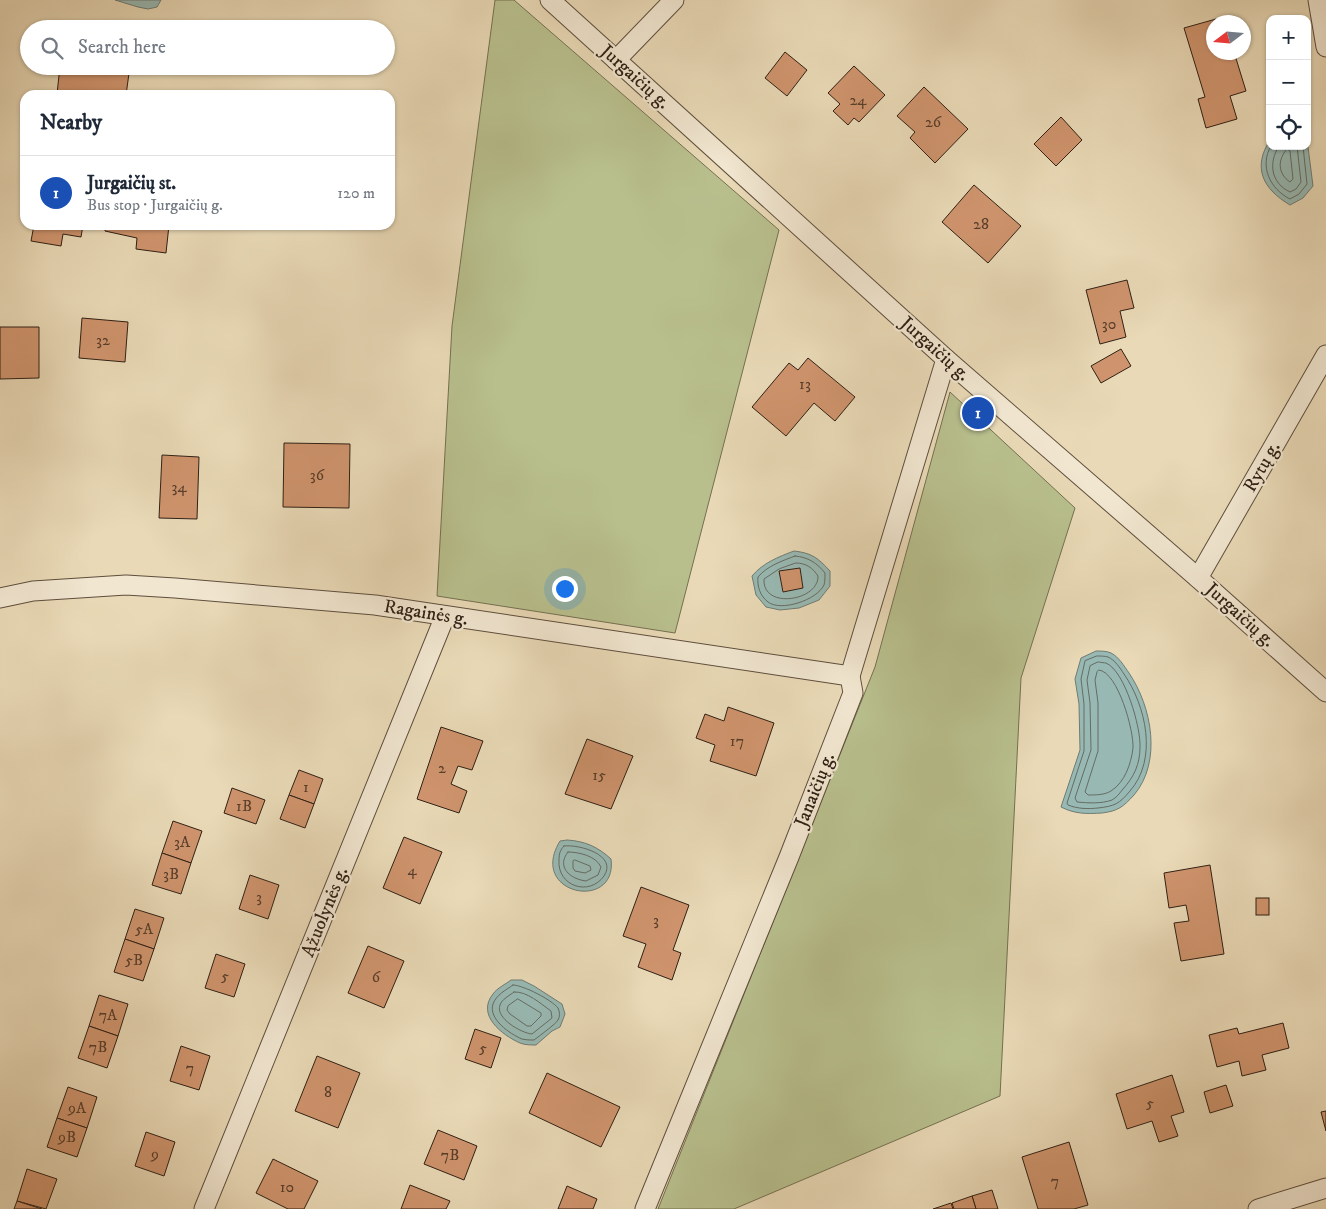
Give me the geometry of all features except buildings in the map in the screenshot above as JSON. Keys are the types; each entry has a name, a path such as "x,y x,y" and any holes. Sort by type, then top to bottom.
{"street":[{"name":"Jurgaičių g.","path":"550,0 946,359 1326,692"},
{"path":"616,60 674,0"},
{"path":"1318,0 1326,46"},
{"name":"Rytų g.","path":"1198,578 1326,355"},
{"name":"Janaičių g.","path":"645,1209 843,722 853,693 850,676 946,359"},
{"name":"Ragainės g.","path":"0,598 33,591 136,586 375,605 850,676"},
{"name":"Ąžuolynės g.","path":"204,1209 445,616"},
{"path":"1258,1209 1326,1188"}],"green space":[{"path":"495,0 514,0 779,230 675,633 437,596 452,326"},
{"path":"950,392 1075,508 1021,678 1000,1096 734,1209 658,1209 875,667"}],"water":[{"path":"115,0 161,0 157,7 148,9"},
{"path":"1266,148 1266,150 1308,150 1313,186 1303,198 1290,205 1267,185 1261,169"},
{"path":"794,551 806,553 822,563 830,571 830,586 819,600 799,608 780,610 766,607 756,595 752,576 766,564"},
{"path":"1096,651 1108,652 1116,657 1137,687 1148,718 1151,734 1151,751 1143,782 1127,803 1116,810 1108,812 1081,813 1061,807 1080,750 1079,704 1075,679 1081,658"},
{"path":"567,840 591,845 611,859 609,876 601,886 589,891 576,890 563,884 555,874 553,859 560,841"},
{"path":"511,980 522,980 562,1004 565,1014 560,1027 552,1031 536,1045 520,1043 506,1035 499,1030 489,1017 489,1002 493,994"}],"place":[{"name":"Jurgaičių st.","path":"978,413"}]}
